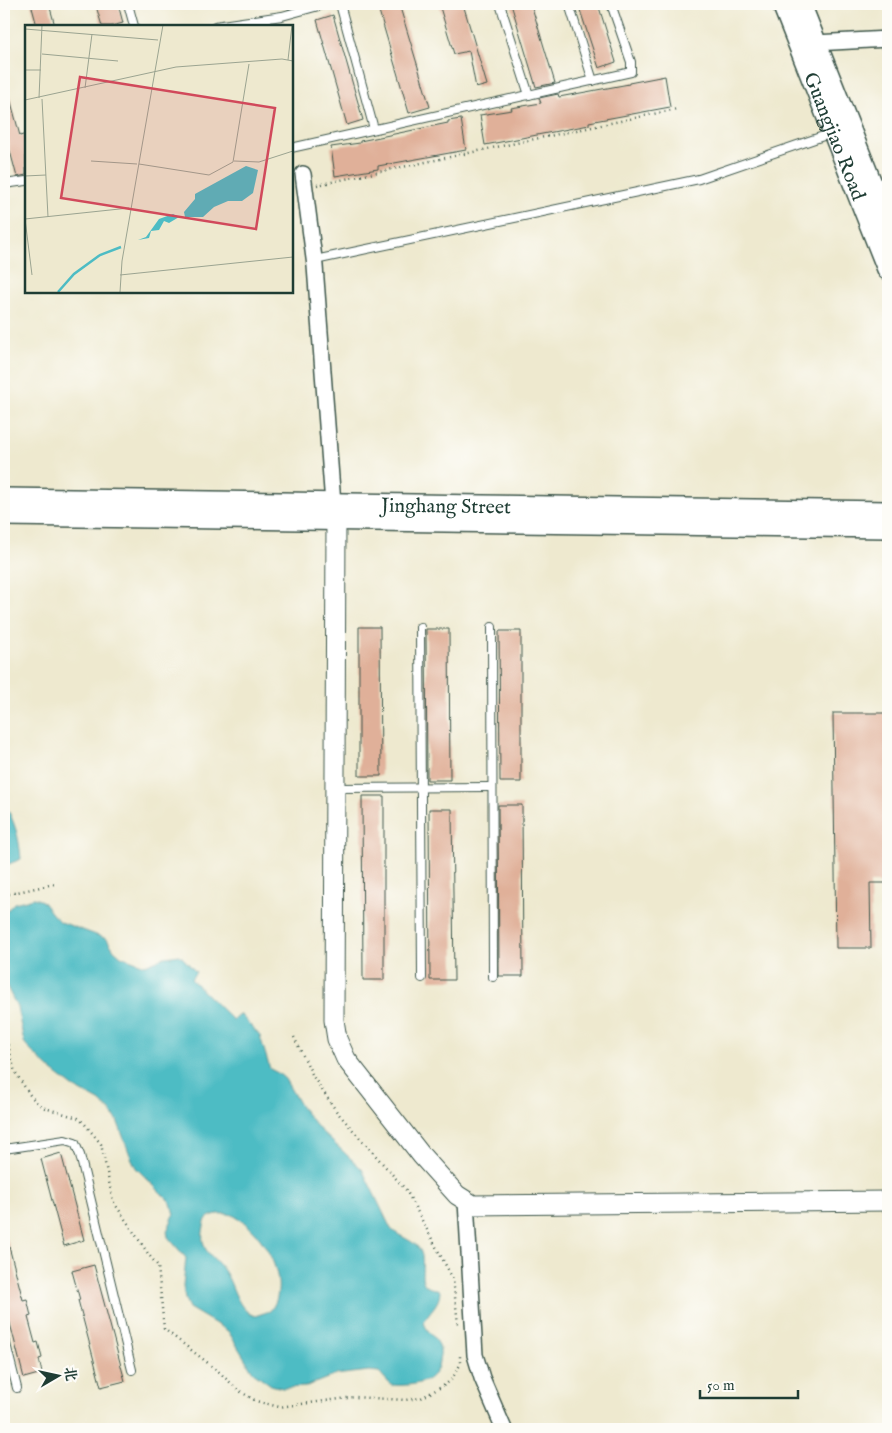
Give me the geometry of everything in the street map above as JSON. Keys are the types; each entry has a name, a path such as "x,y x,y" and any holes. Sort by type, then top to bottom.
{"main road":[{"name":"Guangjiao Road","path":"783,4 888,269"},
{"name":"Guangjiao Road","path":"800,4 888,226"},
{"name":"Jinghang Street","path":"4,500 888,527"},
{"name":"Jinghang Street","path":"334,511 888,512"}],"street":[{"path":"815,43 888,39"},
{"path":"304,181 315,260 334,511 334,1020 337,1038 346,1059 422,1156 457,1195 473,1205 888,1201"},
{"path":"466,1201 475,1355 482,1378 504,1429"}],"lane":[{"path":"128,4 134,25"},
{"path":"222,25 282,16 326,4"},
{"path":"340,4 374,129"},
{"path":"500,4 529,95"},
{"path":"569,4 593,80"},
{"path":"292,148 631,72 631,62 611,4"},
{"path":"315,260 699,179 834,133"},
{"path":"4,184 25,181"},
{"path":"492,627 493,977"},
{"path":"420,628 422,978"},
{"path":"335,788 492,787"},
{"path":"4,1149 65,1140 75,1143 80,1155 132,1370"},
{"path":"4,1336 18,1388"}],"path":[{"path":"304,181 677,109"},
{"path":"4,895 54,884"},
{"path":"4,1030 15,1072 30,1095 45,1108 78,1118 100,1144 113,1201 148,1255 158,1266 164,1329 218,1370 238,1390 256,1401 279,1407 355,1397 405,1400 421,1398 445,1385 457,1373 460,1365 460,1348"},
{"path":"294,1037 314,1078 337,1112 406,1190 453,1279 459,1330"}],"water":[{"path":"4,803 16,830 21,859 4,866"},
{"path":"34,898 42,901 61,922 107,939 114,950 121,956 145,965 165,957 180,955 196,972 191,979 233,1020 240,1014 260,1036 270,1069 285,1079 301,1107 320,1130 362,1169 391,1229 420,1250 423,1262 423,1280 429,1288 440,1291 436,1304 424,1322 440,1349 437,1369 433,1375 421,1382 406,1385 391,1385 379,1372 369,1371 335,1375 305,1387 282,1388 271,1385 253,1372 228,1331 189,1308 183,1286 186,1258 168,1237 167,1231 174,1215 171,1203 136,1168 117,1120 110,1111 99,1101 73,1087 51,1070 24,1042 17,1007 4,981 4,914 14,903","holes":["219,1214 230,1214 243,1221 254,1231 271,1257 276,1271 278,1286 276,1299 270,1311 255,1316 244,1309 225,1272 205,1247 203,1242 205,1221"]}],"building":[{"path":"31,4 49,4 55,25 37,25"},
{"path":"118,4 123,23 102,25 96,6"},
{"path":"377,4 399,4 430,107 409,113"},
{"path":"439,4 463,4 487,85 476,88 469,51 454,54"},
{"path":"511,4 531,4 555,83 536,87"},
{"path":"578,4 598,4 616,62 599,68"},
{"path":"333,15 363,120 347,125 317,20"},
{"path":"665,76 670,107 589,122 589,125 485,145 480,115 541,103 539,98 558,94 559,97"},
{"path":"4,87 7,87 20,136 25,134 25,175 17,177 7,140 4,140"},
{"path":"461,119 466,150 378,166 378,169 335,176 331,147 360,143 360,141"},
{"path":"359,627 380,627 381,776 359,776"},
{"path":"426,629 449,629 450,780 427,780"},
{"path":"499,631 521,631 521,782 500,782"},
{"path":"833,713 888,713 888,883 870,883 871,948 836,948"},
{"path":"362,796 384,796 384,980 363,980"},
{"path":"498,805 522,805 523,976 499,976"},
{"path":"429,809 452,809 454,980 430,980"},
{"path":"61,1153 84,1240 64,1246 41,1159"},
{"path":"4,1239 7,1239 23,1300 27,1299 31,1316 28,1317 35,1343 38,1342 42,1358 39,1359 42,1373 24,1378 4,1300"},
{"path":"94,1265 125,1381 101,1387 72,1271"}]}
